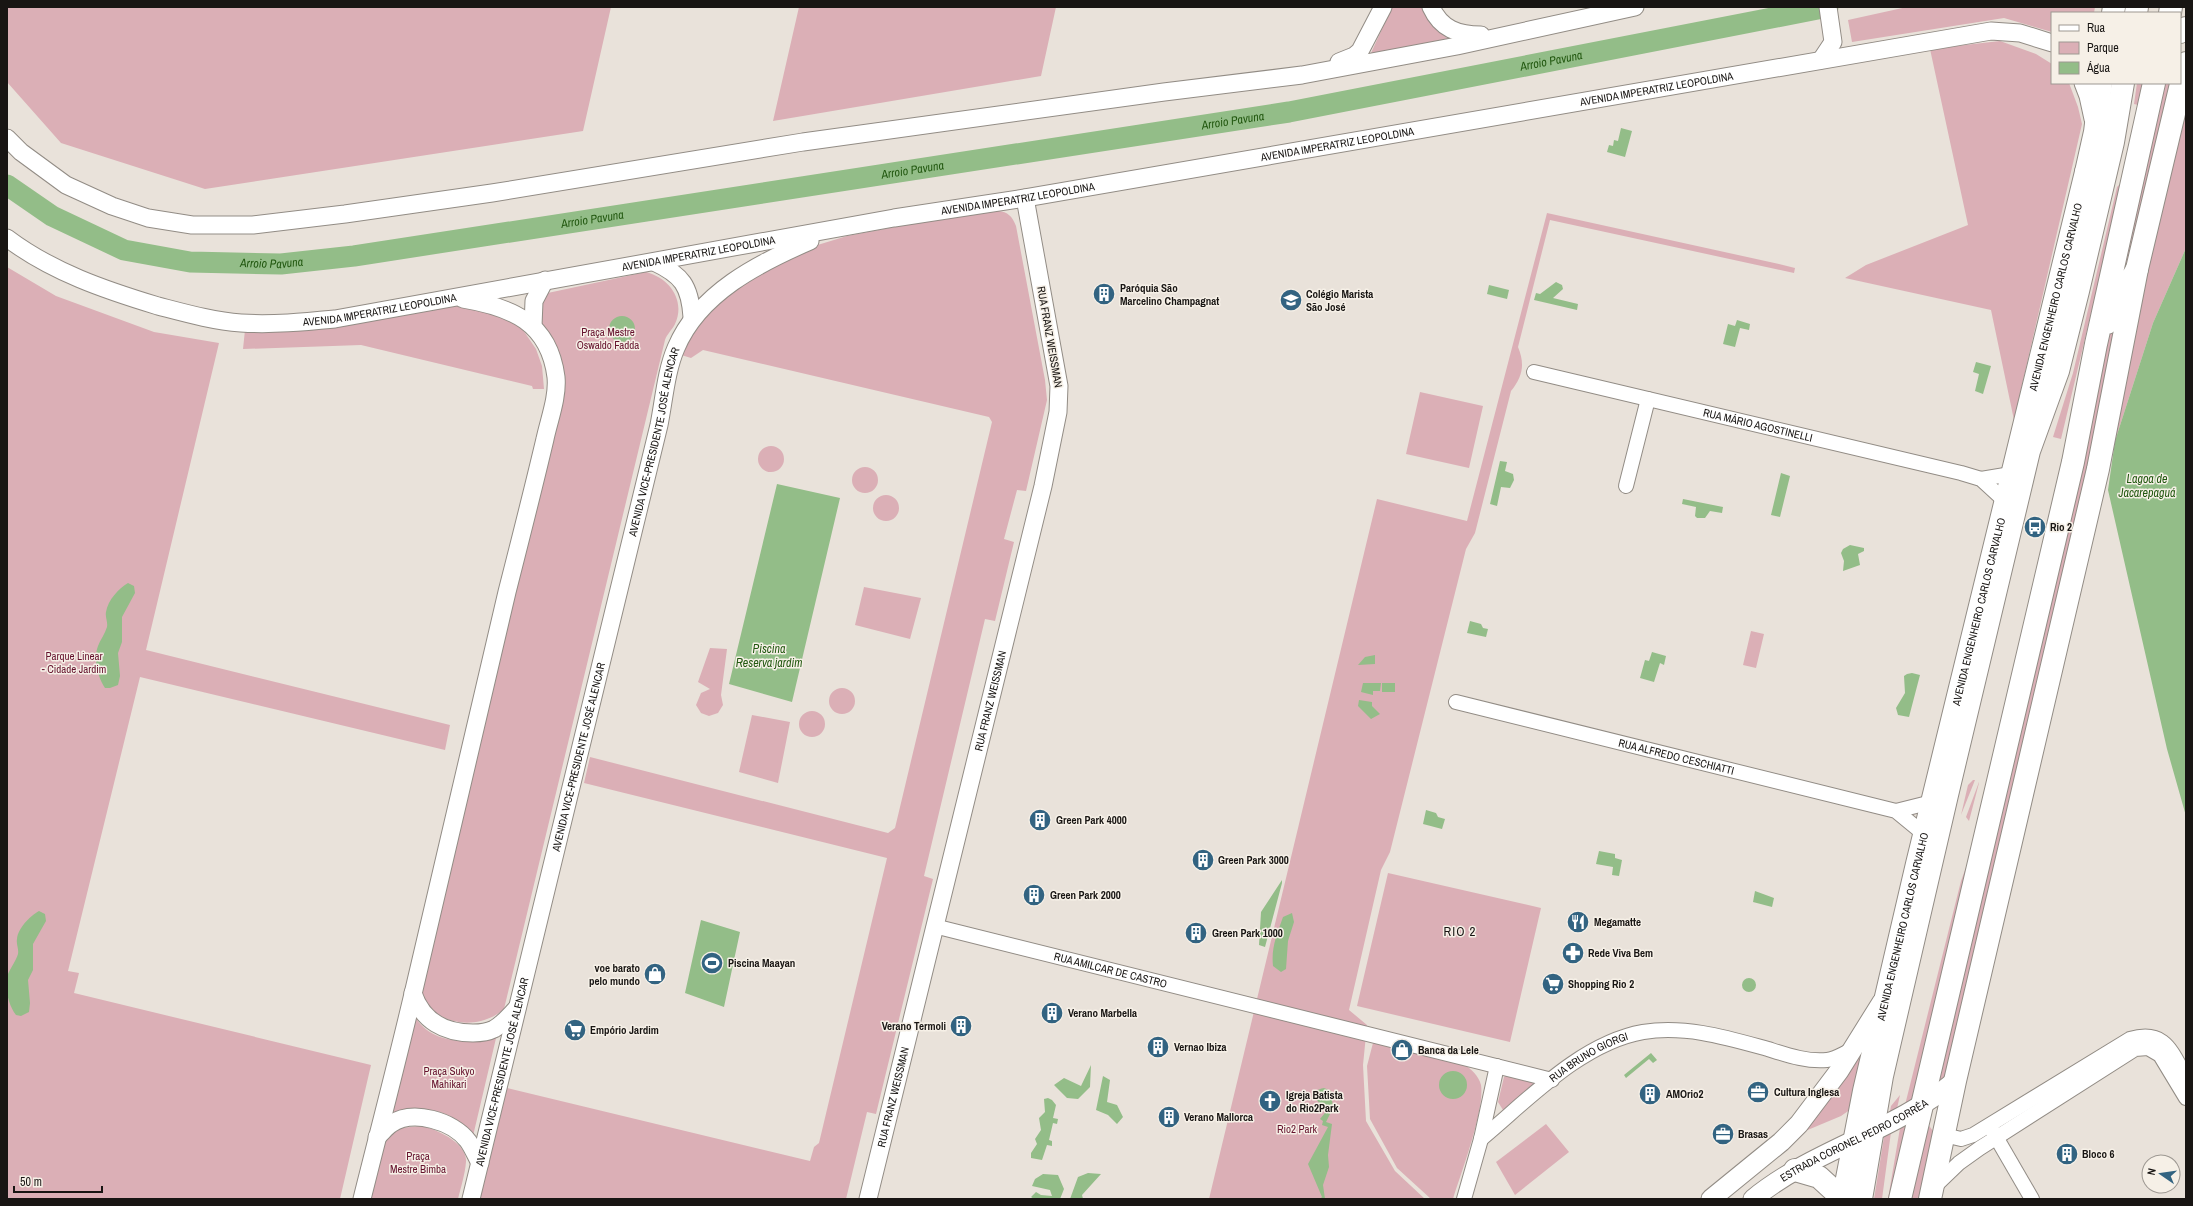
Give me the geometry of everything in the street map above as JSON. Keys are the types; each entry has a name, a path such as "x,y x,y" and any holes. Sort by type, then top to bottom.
{"main road":[{"path":"1931,1194 1955,1081 2098,469 2137,270 2184,75"},
{"name":"AVENIDA ENGENHEIRO CARLOS CARVALHO","path":"1863,1137 1886,996 2011,474 2058,291 2095,132 2101,84"},
{"path":"2086,172 2099,149 2116,95 2122,84"},
{"name":"AVENIDA ENGENHEIRO CARLOS CARVALHO","path":"1863,1137 1885,1060 2027,459 2060,363 2113,142 2122,84"},
{"path":"1900,1199 2073,462 2096,344 2154,84"},
{"path":"2096,344 2137,270"},
{"path":"1711,1199 1789,1134 1839,1071 1886,996"},
{"name":"ESTRADA CORONEL PEDRO CORRÊA","path":"1753,1199 1776,1181 1795,1170 1898,1120 1921,1106 1955,1081"},
{"path":"1795,1170 1819,1176 1843,1199 1863,1137"},
{"path":"1861,1199 1863,1137"}],"street":[{"path":"1302,75 1354,56 1360,51 1383,7"},
{"path":"1431,7 1442,25 1460,34 1507,34"},
{"path":"7,138 21,152 66,185 112,206 148,218 192,225 253,225 345,214 492,192 790,144 1110,99 1302,75 1457,46 1635,7"},
{"path":"1821,60 1833,42 1829,15"},
{"name":"AVENIDA IMPERATRIZ LEOPOLDINA","path":"7,238 64,273 125,296 195,316 240,323 302,322 335,319 450,297 835,230 894,218 1025,198 1991,31 2020,33 2048,44"},
{"path":"2083,84 2088,96 2095,132"},
{"name":"RUA FRANZ WEISSMAN","path":"868,1199 1043,486 1058,412 1059,386 1025,198"},
{"name":"AVENIDA VICE-PRESIDENTE JOSÉ ALENCAR","path":"471,1199 659,425 675,349 692,317 728,286 780,254 835,230"},
{"path":"654,262 669,269 684,282 690,296 692,317"},
{"path":"533,326 534,301 546,280"},
{"path":"362,1199 413,993 553,402 556,379 554,368 542,339 533,326 520,315 491,304 450,297"},
{"name":"RUA MÁRIO AGOSTINELLI","path":"1534,372 1981,479 2011,474"},
{"path":"1626,486 1648,399"},
{"name":"RUA MÁRIO AGOSTINELLI","path":"1981,479 2005,500"},
{"name":"RUA ALFREDO CESCHIATTI","path":"1456,702 1896,811 1924,834"},
{"name":"RUA ALFREDO CESCHIATTI","path":"1896,811 1932,802"},
{"name":"RUA AMILCAR DE CASTRO","path":"934,926 1286,1015 1303,1018"},
{"path":"413,993 420,1008 429,1019 440,1027 454,1032 480,1033 494,1029 517,1008"},
{"name":"RUA BRUNO GIORGI","path":"1303,1018 1552,1080 1594,1049 1643,1032 1686,1030 1699,1032 1811,1060 1833,1059 1852,1050"},
{"path":"1944,1135 1964,1139 2130,1039 2144,1035 2157,1037 2166,1044 2181,1075 2186,1098"},
{"path":"1931,1194 1959,1163 1996,1137 2134,1049 2148,1048 2160,1055 2181,1075"},
{"path":"1464,1199 1481,1138 1497,1066"},
{"path":"1481,1138 1552,1080"},
{"path":"377,1137 392,1123 419,1118 433,1120 457,1132 467,1140 480,1164"},
{"path":"1989,1124 2032,1199"}],"green space":[{"path":"7,7 611,7 583,131 205,189 61,143 7,82"},
{"path":"799,7 1056,7 1041,76 773,121"},
{"path":"1392,7 1422,7 1438,31 1451,41 1371,53"},
{"path":"1907,7 2095,7 2094,12 2051,12 2051,32 2004,18 1852,42 1848,20"},
{"path":"2000,41 2036,54 2051,63 2051,84 2069,84 2078,107 2082,124 2014,420 1991,310 1845,278 1866,265 1968,225 1930,49"},
{"path":"2137,84 2143,84 2138,105 2134,104"},
{"path":"2162,84 2176,84 2136,250 2113,302"},
{"path":"2186,103 2186,248 2153,323 2115,441 2124,368"},
{"path":"2119,185 2121,188 2061,439 2053,437 2073,373 2117,187"},
{"path":"998,211 1009,215 1016,226 1045,380 1047,400 1026,491 1017,490 1004,539 1014,542 995,621 985,619 924,876 933,879 876,1114 867,1112 846,1199 480,1199 507,1088 810,1161 814,1147 819,1143 887,858 584,783 590,757 888,833 895,828 992,422 989,417 703,350 691,358 678,354 703,316 751,277 811,247 847,236 915,223"},
{"name":"Rio2 Park","path":"1547,213 1779,264 1795,268 1794,273 1550,220 1518,347 1522,359 1522,370 1515,386 1511,391 1475,533 1466,549 1390,852 1381,870 1349,1010 1367,1025 1363,1065 1366,1121 1395,1171 1425,1199 1209,1199 1377,499 1467,521"},
{"name":"Parque Linear - Cidade Jardim","path":"7,267 56,296 154,332 219,343 146,650 450,725 445,750 140,677 68,971 79,973 74,993 371,1065 340,1199 7,1199"},
{"name":"Praça Mestre Oswaldo Fadda","path":"646,272 662,279 673,291 677,299 678,315 675,324 665,340 504,1009 496,1015 477,1022 456,1022 437,1014 429,1007 424,1001 419,988 557,413 536,324 543,294"},
{"path":"459,304 483,306 521,327 536,349 542,366 544,389 533,389 532,386 361,345 243,349 245,330"},
{"path":"2118,315 2111,363 1956,1054 1942,1082 1937,1085 2101,356"},
{"path":"1420,392 1483,406 1469,468 1406,454"},
{"path":"771,446 780,450 784,459 780,468 771,472 762,468 758,459 762,450"},
{"path":"865,467 874,471 878,480 874,489 865,493 856,489 852,480 856,471"},
{"path":"886,495 895,499 899,508 895,517 886,521 877,517 873,508 877,499"},
{"path":"864,587 921,598 910,639 855,625"},
{"path":"1751,631 1764,634 1756,668 1743,665"},
{"path":"710,648 727,649 721,695 723,705 718,713 709,716 701,713 696,705 701,693 710,689 698,682"},
{"path":"842,688 851,692 855,701 851,710 842,714 833,710 829,701 833,692"},
{"path":"812,711 821,715 825,724 821,733 812,737 803,733 799,724 803,715"},
{"path":"752,715 790,722 778,783 739,772"},
{"path":"1975,780 1961,815 1968,785"},
{"path":"1979,783 1969,821 1966,817"},
{"path":"1975,843 1916,1094 1904,1109 1961,881"},
{"path":"1388,873 1541,908 1510,1042 1357,1006"},
{"name":"Praça Sukyo Mahikari","path":"413,1013 420,1024 429,1031 439,1037 450,1040 474,1040 497,1034 473,1136 455,1119 435,1111 413,1111 389,1116"},
{"path":"1869,1030 1851,1109 1841,1116 1791,1137"},
{"path":"1373,1043 1464,1064 1477,1076 1481,1085 1479,1110 1472,1142 1453,1199 1431,1199 1397,1168 1370,1119 1367,1066"},
{"path":"1509,1074 1536,1083 1503,1110 1498,1102 1504,1077"},
{"path":"1900,1095 1896,1113 1889,1117 1891,1106"},
{"path":"1924,1119 1933,1131 1921,1199 1907,1199"},
{"path":"1910,1121 1893,1199 1888,1199 1900,1128"},
{"path":"1546,1124 1569,1152 1515,1195 1496,1162"},
{"name":"Praça Mestre Bimba","path":"420,1126 442,1133 462,1149 466,1162 458,1199 369,1199 384,1137 401,1128"},
{"path":"1891,1132 1882,1199 1874,1199 1884,1137 1887,1133"}],"water":[{"path":"1621,128 1632,131 1625,157 1607,152 1609,145 1613,146 1614,140 1618,141"},
{"name":"Lagoa de Jacarepaguá","path":"2186,248 2186,816 2167,749 2108,490 2115,441 2153,323"},
{"path":"1556,282 1562,285 1563,289 1553,298 1578,304 1577,310 1534,300 1536,293 1540,294"},
{"path":"1489,285 1509,290 1507,299 1487,294"},
{"path":"622,316 631,320 635,329 631,338 622,342 613,338 609,329 613,320"},
{"path":"1737,320 1750,324 1749,330 1740,328 1735,347 1723,344 1728,324 1735,326"},
{"path":"1976,362 1991,366 1983,394 1975,391 1979,374 1973,372"},
{"path":"1500,461 1507,462 1505,471 1513,474 1514,480 1510,488 1501,487 1497,506 1490,504"},
{"path":"1781,473 1790,476 1780,517 1771,515"},
{"name":"Piscina Reserva jardim","path":"777,484 840,498 792,702 729,684"},
{"path":"1683,499 1723,507 1722,513 1710,511 1705,518 1697,518 1695,516 1696,507 1682,504"},
{"path":"1850,545 1864,548 1864,551 1858,554 1860,565 1843,571 1844,561 1841,553 1843,549"},
{"path":"128,583 134,586 135,593 122,617 122,642 118,653 120,676 118,685 105,688 100,679 97,668 97,651 107,627 106,614 109,603 118,591"},
{"path":"1470,621 1481,624 1483,628 1488,629 1486,637 1467,633"},
{"path":"1652,652 1666,656 1664,665 1660,663 1654,682 1640,678 1645,660 1649,661"},
{"path":"1375,655 1375,664 1358,665 1365,657"},
{"path":"1912,673 1920,675 1909,717 1898,715 1896,708 1905,693 1904,676"},
{"path":"1363,683 1381,683 1380,691 1373,691 1373,695 1361,692"},
{"path":"1382,683 1395,683 1395,692 1382,692"},
{"path":"1359,700 1372,702 1372,706 1380,714 1371,719 1358,706"},
{"path":"1426,810 1436,813 1438,817 1445,819 1442,829 1423,824"},
{"path":"1599,851 1615,854 1615,858 1622,860 1619,876 1612,875 1613,867 1596,864"},
{"path":"1282,880 1265,947 1259,945 1261,912"},
{"path":"1755,891 1774,898 1772,907 1753,902"},
{"path":"39,911 45,914 46,921 33,944 33,970 28,980 30,1003 29,1012 21,1016 16,1015 13,1011 9,1001 6,984 8,974 18,954 18,935 28,919"},
{"path":"1292,913 1294,922 1288,941 1286,969 1281,972 1273,966 1274,947 1283,917"},
{"name":"Piscina Maayan","path":"701,920 740,932 724,1007 685,993"},
{"path":"1746,978 1752,978 1756,982 1756,988 1752,992 1746,992 1742,988 1742,982"},
{"path":"1651,1053 1657,1060 1653,1063 1649,1059 1626,1078 1624,1075"},
{"path":"1091,1065 1090,1087 1078,1099 1067,1098 1054,1085 1064,1078 1081,1086"},
{"path":"1453,1071 1463,1075 1467,1085 1463,1095 1453,1099 1443,1095 1439,1085 1443,1075"},
{"path":"1103,1076 1110,1080 1107,1102 1117,1105 1123,1117 1117,1124 1108,1115 1096,1110"},
{"path":"1324,1088 1331,1091 1333,1108 1326,1122 1332,1124 1328,1155 1329,1167 1323,1185 1325,1199 1320,1199 1322,1197 1308,1164 1328,1127 1322,1125 1323,1121 1320,1119 1329,1108 1321,1104 1314,1095 1315,1092"},
{"path":"1048,1098 1056,1105 1053,1118 1058,1119 1057,1124 1053,1123 1049,1140 1052,1141 1052,1146 1047,1145 1042,1160 1031,1158 1031,1153 1037,1144 1035,1139 1041,1130 1039,1118 1045,1112 1044,1099"},
{"path":"1088,1173 1101,1174 1082,1195 1083,1199 1070,1199 1078,1177"},
{"path":"1043,1174 1058,1175 1064,1189 1060,1199 1034,1199 1031,1197 1036,1192 1041,1195 1052,1196 1050,1190 1032,1186 1035,1179"}],"waterway":[{"name":"Arroio Pavuna","path":"7,185 52,216 124,250 190,262 281,264 354,256 1289,112 1828,7"}],"place":[{"name":"Paróquia São Marcelino Champagnat","path":"1104,294"},
{"name":"Colégio Marista São José","path":"1291,300"},
{"name":"Rio 2","path":"2035,527"},
{"name":"Green Park 4000","path":"1040,820"},
{"name":"Green Park 3000","path":"1203,860"},
{"name":"Green Park 2000","path":"1034,895"},
{"name":"Megamatte","path":"1578,922"},
{"name":"Green Park 1000","path":"1196,933"},
{"name":"Rede Viva Bem","path":"1573,953"},
{"name":"Piscina Maayan","path":"712,963"},
{"name":"voe barato pelo mundo","path":"655,974"},
{"name":"Shopping Rio 2","path":"1553,984"},
{"name":"Verano Marbella","path":"1052,1013"},
{"name":"Verano Termoli","path":"961,1026"},
{"name":"Empório Jardim","path":"575,1030"},
{"name":"Vernao Ibiza","path":"1158,1047"},
{"name":"Banca da Lele","path":"1402,1050"},
{"name":"Cultura Inglesa","path":"1758,1092"},
{"name":"AMOrio2","path":"1650,1094"},
{"name":"Igreja Batista do Rio2Park","path":"1270,1101"},
{"name":"Verano Mallorca","path":"1169,1117"},
{"name":"Brasas","path":"1723,1134"},
{"name":"Bloco 6","path":"2067,1154"}],"district":[{"name":"RIO 2","path":"1460,931"}]}
